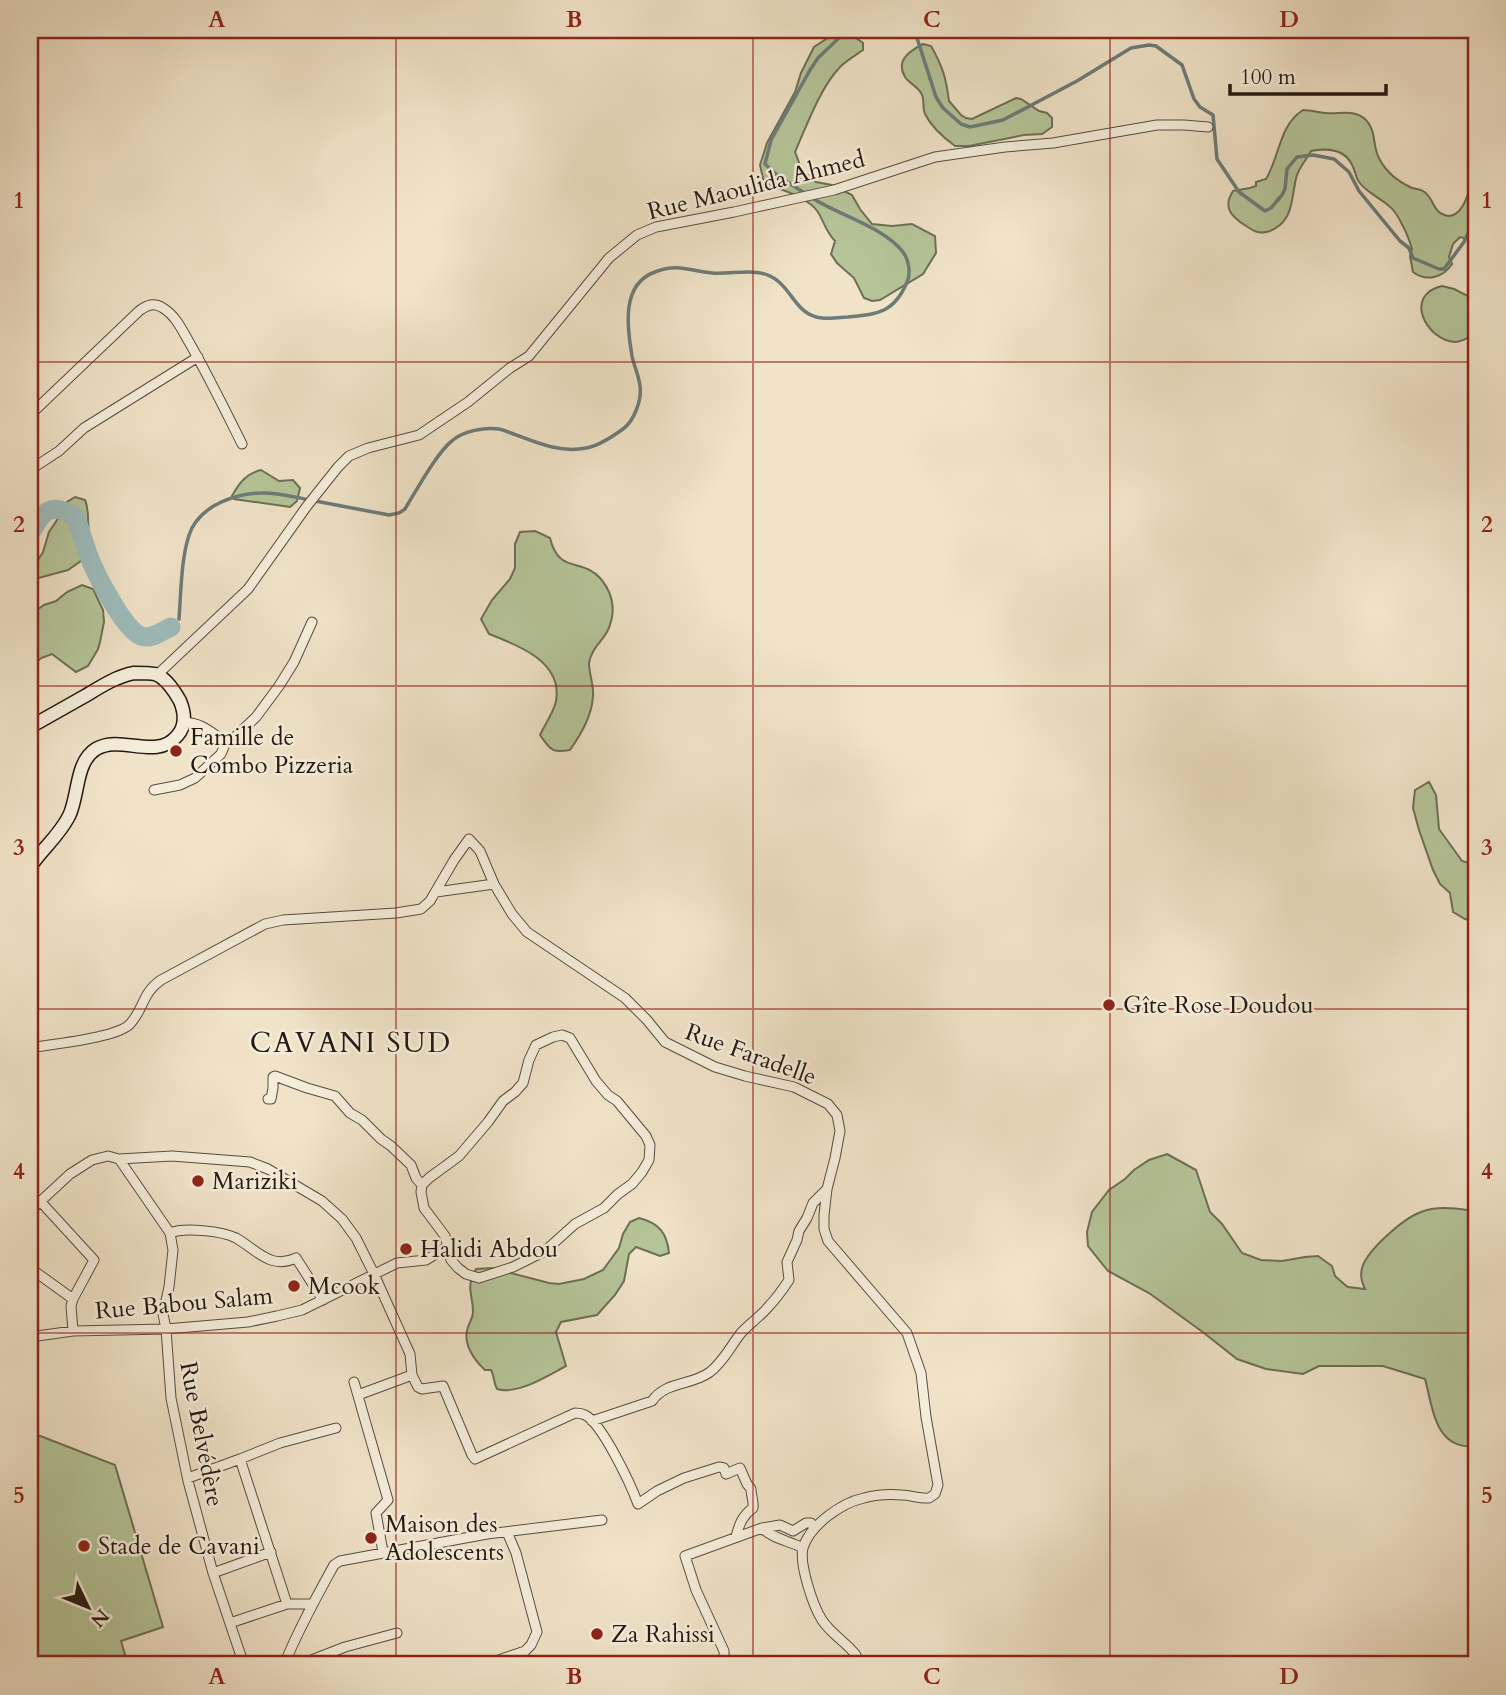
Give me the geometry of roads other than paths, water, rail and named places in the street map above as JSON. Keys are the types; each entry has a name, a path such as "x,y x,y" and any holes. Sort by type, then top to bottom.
{"street":[{"name":"Rue Maoulida Ahmed","path":"157,674 247,589 307,506 349,456 368,448 419,435 529,356 609,258 637,235 656,227 834,190 934,157 1054,143 1157,125 1208,127"},
{"path":"30,415 139,311 153,304 162,306 173,316 198,357 242,444"},
{"path":"30,470 59,451 84,428 198,357"},
{"path":"154,790 180,785 195,778 221,754 226,742 256,717 294,662 312,622"},
{"path":"30,727 108,682 134,673 157,674 170,686 180,703 184,723 179,735 171,742 158,747 103,745 93,751 85,760 70,814 59,833 37,855 30,867"},
{"path":"184,723 202,726 226,742"},
{"name":"Rue Faradelle","path":"436,892 469,839 480,852 494,884 512,914 527,932 625,998 666,1042 725,1070 794,1087 828,1104 837,1115 839,1131 827,1189 824,1229 828,1241 907,1334 921,1373 926,1418 939,1485 935,1494 929,1498 901,1495 863,1498 841,1507 814,1527 803,1548"},
{"path":"30,1048 100,1036 126,1027 132,1022 152,986 265,924 282,920 411,911 421,909 436,892 494,884"},
{"path":"562,1035 570,1038 596,1081 646,1136 650,1145 649,1160 642,1172 604,1208 575,1224 545,1251 513,1267 479,1278 458,1268 451,1260 447,1247 444,1236 424,1208 422,1185 459,1156 503,1101 523,1083 529,1060 537,1045 562,1035"},
{"path":"268,1099 271,1099 275,1076 335,1096 350,1113 362,1120 411,1165 422,1185"},
{"path":"30,1211 69,1174 92,1160 107,1156 119,1159 172,1156 250,1162 268,1169 322,1201 342,1219 356,1238 410,1354 412,1375 420,1389 441,1385 444,1388 475,1458 575,1413 586,1415 592,1420 625,1472 638,1504 657,1490 684,1478 719,1467 724,1468 726,1474 740,1468 751,1489 753,1508 745,1514 736,1537"},
{"path":"119,1159 170,1233 188,1230 225,1234 275,1262 288,1262 296,1258 323,1300"},
{"path":"592,1420 652,1401 658,1393 695,1381 725,1358 743,1331 768,1308 789,1280 787,1262 799,1231 813,1203 827,1189"},
{"path":"40,1201 94,1260 71,1306 73,1331"},
{"name":"Rue Belvédère","path":"170,1233 173,1250 163,1314 171,1398 188,1478 213,1573 244,1665"},
{"name":"Rue Babou Salam","path":"30,1337 73,1331 166,1329 248,1322 302,1310 397,1263 426,1260 447,1247"},
{"path":"30,1268 74,1299"},
{"path":"358,1395 412,1375"},
{"path":"354,1382 388,1500 376,1513 383,1552"},
{"path":"188,1478 280,1443 336,1428"},
{"path":"240,1459 287,1604"},
{"path":"284,1665 295,1637 334,1565 340,1561 487,1534 602,1520"},
{"path":"724,1664 724,1651 695,1590 685,1556 762,1528 779,1525 793,1531 806,1522 814,1527"},
{"path":"762,1528 770,1535 781,1537 803,1548 807,1583 816,1608 828,1628 856,1655 850,1665"},
{"path":"484,1665 525,1651 537,1632 516,1553 507,1532"},
{"path":"213,1573 271,1552"},
{"path":"230,1623 287,1604 313,1604"},
{"path":"292,1665 310,1663 345,1647 397,1633"}],"waterway":[{"path":"806,194 765,164 771,140 818,58 841,36 853,30"},
{"path":"909,30 917,38 936,97 943,108 961,124 970,127 1003,120 1077,81 1131,48 1156,46 1182,65 1194,99 1200,107 1213,115 1217,159 1239,192 1265,211 1282,195 1287,169 1297,157 1313,155 1334,159 1349,172 1359,191 1400,241 1409,248 1413,258 1439,269 1444,269 1464,242 1469,231 1476,195"},
{"path":"179,619 182,572 188,537 205,513 231,498 273,493 389,515 405,509 440,453 453,440 468,432 499,429 552,447 577,449 601,443 623,429 634,416 640,392 630,345 628,320 631,296 636,286 655,272 677,268 712,273 764,274 779,282 802,309 822,318 868,315 891,306 908,279 908,263 903,252 885,236 812,198"},
{"path":"30,534 43,514 53,509 76,517 96,573 126,623 145,637 171,627"}],"place":[{"name":"Famille de Combo Pizzeria","path":"176,751"},
{"name":"Gîte Rose Doudou","path":"1109,1005"},
{"name":"Mariziki","path":"198,1181"},
{"name":"Halidi Abdou","path":"406,1249"},
{"name":"Mcook","path":"294,1286"},
{"name":"Maison des Adolescents","path":"371,1538"},
{"name":"Stade de Cavani","path":"84,1546"},
{"name":"Za Rahissi","path":"597,1634"}],"district":[{"name":"CAVANI SUD","path":"351,1042"}]}
